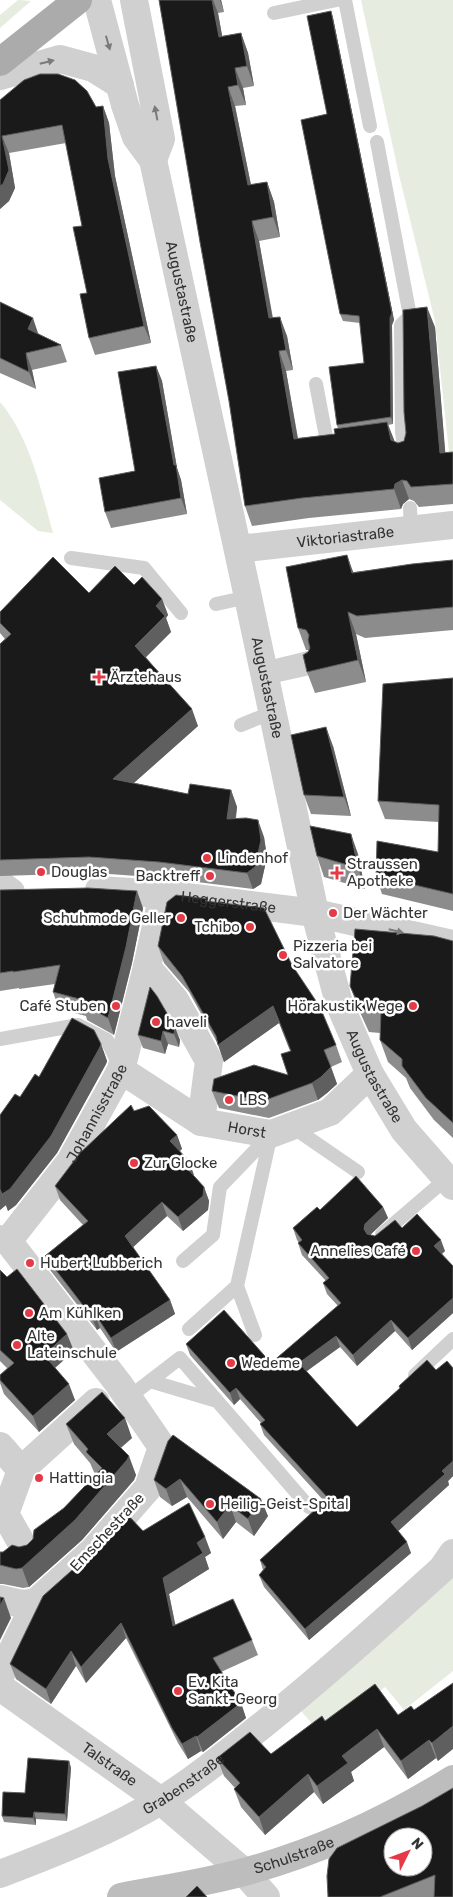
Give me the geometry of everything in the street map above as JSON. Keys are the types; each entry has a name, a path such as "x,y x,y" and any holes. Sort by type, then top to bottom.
{"main road":[{"path":"0,62 78,0"},
{"name":"Schulstraße","path":"121,1897 244,1872 318,1847 375,1823 453,1779"}],"street":[{"name":"Augustastraße","path":"97,0 136,137 153,160 315,912 339,1003 370,1074 404,1130 449,1183"},
{"path":"134,0 161,139 153,160"},
{"path":"0,76 60,59 93,68 120,85"},
{"name":"Viktoriastraße","path":"238,549 410,519 453,525"},
{"name":"Heggerstraße","path":"76,890 94,889 163,894 315,912 453,944"},
{"path":"3,890 38,891"},
{"name":"Johannisstraße","path":"4,1240 70,1162 121,1070 163,894"},
{"path":"147,966 175,1000 209,1060 201,1122"},
{"name":"Horst","path":"121,1070 201,1122 281,1130 330,1112 370,1074"},
{"name":"Emschestraße","path":"4,1240 123,1390 162,1447 148,1488 93,1551 36,1602 5,1693"},
{"path":"26,1551 6,1514 21,1470 123,1390"},
{"path":"0,1446 21,1470"},
{"name":"Grabenstraße","path":"0,1874 49,1856 112,1827 161,1801 196,1778 293,1702 442,1569 453,1553"},
{"path":"0,1599 22,1604 36,1602"},
{"name":"Talstraße","path":"5,1693 161,1801 244,1872 266,1897"}],"lane":[{"path":"274,13 336,0"},
{"path":"345,0 370,126"},
{"path":"377,142 410,316 401,325 398,432 405,454"},
{"path":"316,384 327,442 346,439"},
{"path":"71,558 144,568 181,613"},
{"path":"216,604 248,598"},
{"path":"264,674 309,663"},
{"path":"242,725 273,712"},
{"path":"0,1039 78,1025 107,1040 121,1070"},
{"path":"281,1130 358,1172"},
{"path":"184,1261 213,1236 220,1187 281,1130"},
{"path":"189,1329 236,1286 281,1130"},
{"path":"376,1239 449,1183"},
{"path":"236,1286 255,1334"},
{"path":"402,1387 453,1339"},
{"path":"123,1390 150,1381 180,1358 309,1507"},
{"path":"150,1381 217,1401"}],"shaded area":[{"path":"18,0 31,1 0,28 0,15"},
{"path":"361,0 453,0 453,461 450,461 435,321 399,175"},
{"path":"0,402 27,447 53,533 38,531 0,500"},
{"path":"453,1567 453,1671 404,1710 385,1687 321,1734 295,1704"}],"building":[{"path":"159,0 212,0 219,37 241,33 247,66 235,68 238,85 228,87 248,185 267,182 273,217 252,221 269,318 280,317 286,350 279,351 294,439 335,434 334,429 387,422 391,440 398,443 404,441 406,433 403,310 427,307 440,453 453,452 453,484 411,487 407,481 402,480 395,484 394,489 245,506 229,401"},
{"path":"331,11 392,313 390,318 391,417 337,425 329,367 364,363 359,316 340,314 301,120 327,114 307,16"},
{"path":"40,74 58,74 75,80 87,91 96,107 103,106 108,159 144,326 89,338 80,294 87,293 73,227 82,226 62,125 2,136 9,170 3,184 0,186 0,100 24,80"},
{"path":"0,302 33,318 28,329 61,345 26,353 29,372 0,358"},
{"path":"156,366 181,498 105,512 99,478 135,471 118,372"},
{"path":"347,555 352,573 453,560 453,607 357,616 348,612 358,660 307,672 303,655 310,648 309,635 306,630 298,628 286,567"},
{"path":"53,557 89,593 115,566 134,585 142,577 162,599 156,606 165,616 135,646 192,709 113,779 188,794 190,784 231,790 227,819 246,818 258,820 261,840 255,867 247,873 159,862 89,857 0,860 0,644 11,634 0,623 0,612"},
{"path":"453,678 453,894 376,876 377,841 438,852 439,805 378,801 383,684"},
{"path":"326,727 344,797 304,795 291,735"},
{"path":"310,826 351,834 358,868 317,856"},
{"path":"88,888 137,891 126,947 108,1018 81,1003 83,1000 53,992 60,965 0,973 0,890"},
{"path":"176,895 208,899 205,901 264,908 292,965 320,1007 336,1045 324,1050 331,1067 321,1077 312,1083 263,1101 212,1091 214,1079 254,1065 288,1075 281,1054 291,1051 273,1006 218,1045 216,1036 182,976 158,946 167,902"},
{"path":"355,929 434,936 453,941 453,1123 426,1098 402,1066 402,1059 380,1040 381,1011 361,1010 350,986"},
{"path":"150,987 175,1027 174,1034 163,1031 161,1041 138,1035"},
{"path":"72,1018 94,1030 101,1044 100,1047 51,1136 10,1189 2,1194 0,1189 0,1115 15,1094 20,1097 35,1074 39,1077"},
{"path":"131,1105 134,1111 149,1106 177,1135 170,1141 189,1161 184,1165 204,1187 203,1196 178,1217 162,1202 125,1236 170,1300 111,1338 95,1314 92,1317 45,1256 88,1221 55,1186 80,1153"},
{"path":"356,1176 383,1207 365,1224 364,1229 367,1234 375,1236 395,1220 402,1228 417,1214 441,1240 434,1246 453,1266 453,1298 408,1338 391,1320 353,1355 336,1336 299,1363 357,1427 400,1388 399,1386 427,1360 436,1370 447,1361 453,1368 453,1461 442,1471 445,1474 391,1522 407,1542 305,1629 259,1575 266,1567 260,1560 328,1498 260,1424 265,1420 236,1388 230,1393 186,1344 224,1310 271,1363 341,1303 323,1283 329,1278 298,1243 302,1240 293,1228 317,1207 320,1210"},
{"path":"17,1269 67,1334 44,1355 69,1384 33,1416 0,1380 0,1375 14,1363 0,1350 0,1270 7,1277"},
{"path":"102,1392 125,1418 107,1434 129,1456 127,1460 75,1520 22,1568 16,1569 0,1565 0,1552 3,1552 12,1545 19,1547 27,1545 33,1539 34,1530 64,1508 102,1468 86,1452 88,1449 66,1424"},
{"path":"173,1435 261,1499 248,1519 230,1505 217,1522 180,1479 166,1489 154,1480 168,1441"},
{"path":"189,1503 205,1537 197,1543 203,1553 163,1578 173,1626 233,1599 252,1640 213,1658 241,1703 197,1737 182,1744 172,1728 121,1623 81,1667 71,1651 46,1689 10,1664 43,1596 98,1547 127,1514 143,1531"},
{"path":"0,1597 4,1598 0,1606"},
{"path":"453,1683 453,1726 432,1743 429,1740 401,1761 377,1729 342,1756 348,1763 317,1786 308,1774 259,1817 234,1789 240,1783 217,1758 250,1732 271,1754 322,1716 325,1721 375,1684 398,1715 411,1706 414,1710"},
{"path":"28,1758 69,1761 65,1814 34,1812 33,1818 2,1816 3,1792 25,1793"},
{"path":"453,1788 453,1897 434,1897 433,1827 383,1827 383,1877 430,1877 380,1897 328,1897 327,1876 329,1859 337,1848 422,1806"},
{"path":"197,1886 207,1897 186,1897"}],"place":[{"name":"Ärztehaus","path":"99,677"},
{"name":"Lindenhof","path":"207,858"},
{"name":"Douglas","path":"41,872"},
{"name":"Straussen Apotheke","path":"337,873"},
{"name":"Backtreff","path":"210,876"},
{"name":"Der Wächter","path":"333,913"},
{"name":"Schuhmode Geller","path":"181,918"},
{"name":"Tchibo","path":"250,927"},
{"name":"Pizzeria bei Salvatore","path":"283,955"},
{"name":"Café Stuben","path":"116,1006"},
{"name":"Hörakustik Wege","path":"413,1006"},
{"name":"haveli","path":"156,1022"},
{"name":"LBS","path":"229,1100"},
{"name":"Zur Glocke","path":"134,1163"},
{"name":"Annelies Café","path":"416,1251"},
{"name":"Hubert Lubberich","path":"30,1263"},
{"name":"Am Kühlken","path":"29,1313"},
{"name":"Alte Lateinschule","path":"17,1345"},
{"name":"Wedeme","path":"231,1363"},
{"name":"Hattingia","path":"39,1478"},
{"name":"Heilig-Geist-Spital","path":"210,1504"},
{"name":"Ev. Kita Sankt-Georg","path":"178,1691"}]}
